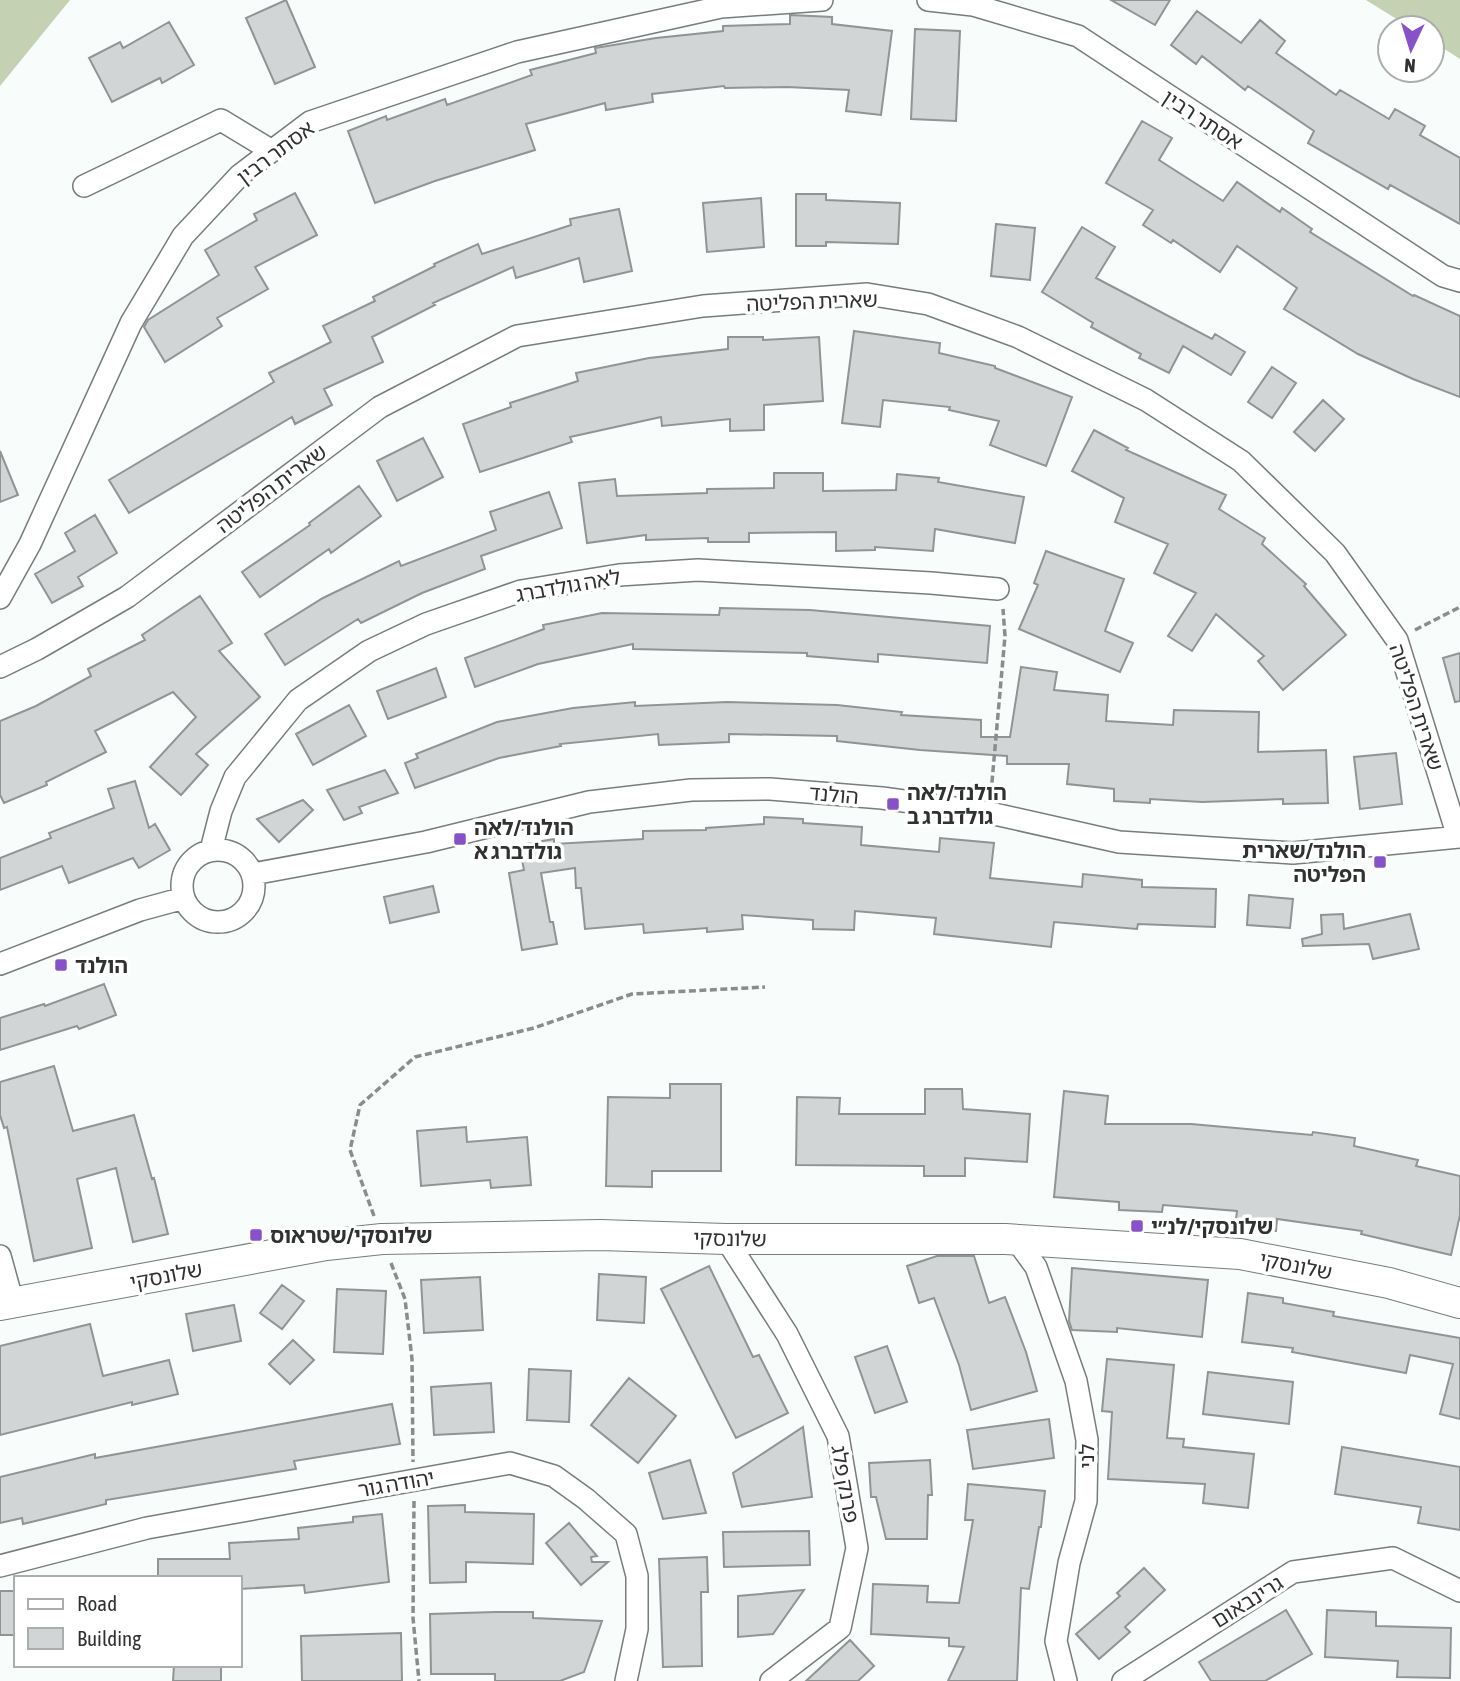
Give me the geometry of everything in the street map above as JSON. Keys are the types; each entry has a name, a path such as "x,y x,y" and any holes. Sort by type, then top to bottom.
{"street":[{"name":"אסתר רבין","path":"0,598 30,544 131,323 183,236 240,175 310,122 517,52 721,7 822,0"},
{"name":"אסתר רבין","path":"928,0 973,5 1078,36 1443,276 1460,281"},
{"path":"84,186 221,120 272,151"},
{"name":"שארית הפליטה","path":"0,667 127,597 380,407 517,337 704,306 867,294 928,304 1018,337 1146,400 1241,461 1335,553 1397,640 1459,837"},
{"name":"לאה גולדברג","path":"211,850 221,811 234,777 298,700 369,651 426,624 521,591 619,575 698,570 998,589"},
{"name":"הולנד","path":"253,874 426,842 589,802 691,790 770,789 882,798 990,813 1119,842 1293,853 1459,837"},
{"path":"211,850 231,852 242,858 253,874 255,888 250,903 243,913 231,920 216,922 201,918 191,910 181,887 186,868 194,858 211,850"},
{"path":"0,964 141,910 184,898"},
{"name":"שלונסקי","path":"6,1304 326,1245 382,1239 600,1235 726,1239 1017,1241 1240,1254 1389,1283 1460,1303"},
{"name":"פרנק פלג","path":"726,1239 787,1334 838,1436 857,1548 840,1628 772,1681"},
{"name":"לני","path":"1017,1241 1036,1267 1076,1381 1087,1440 1086,1501 1069,1563 1056,1641 1066,1681"},
{"path":"0,1256 6,1304"},
{"name":"יהודה גור","path":"0,1566 147,1528 510,1463 554,1476 586,1499 626,1534 637,1576 637,1629 626,1681"},
{"name":"גרינבאום","path":"1123,1681 1293,1572 1393,1558 1460,1591"}],"path":[{"path":"990,813 1005,636 1004,615 998,589"},
{"path":"1397,640 1460,607"}],"green space":[{"path":"0,0 70,0 0,86"},
{"path":"1366,0 1460,0 1460,59 1446,50 1446,14 1388,14"}],"building":[{"path":"286,0 315,67 275,84 246,18"},
{"path":"1111,0 1170,0 1155,25"},
{"path":"1197,11 1241,43 1260,20 1285,41 1276,53 1336,95 1340,90 1389,119 1395,109 1425,126 1420,135 1460,158 1460,224 1390,185 1388,189 1308,143 1314,131 1248,86 1245,90 1202,56 1196,64 1171,45"},
{"path":"790,15 832,17 832,24 892,31 881,115 846,111 849,90 724,86 652,94 653,102 606,110 605,103 526,124 535,150 375,203 348,131 386,116 387,120 445,99 447,105 532,75 530,70 596,53 595,48 723,31 723,26 790,24"},
{"path":"169,22 194,65 162,83 160,78 112,102 89,58 120,42 123,48"},
{"path":"915,29 960,31 956,121 911,119"},
{"path":"1142,121 1172,138 1159,160 1223,201 1237,182 1280,212 1282,208 1312,229 1310,232 1413,296 1460,316 1460,397 1358,354 1284,309 1297,288 1237,246 1220,272 1173,240 1171,243 1143,225 1153,210 1106,183"},
{"path":"295,193 317,235 255,267 268,289 217,318 222,326 165,362 144,327 148,320 219,275 205,250 257,220 254,214"},
{"path":"796,194 826,194 826,200 900,203 898,244 826,242 826,246 796,246"},
{"path":"761,198 764,247 707,252 703,203"},
{"path":"619,209 632,271 584,282 579,258 516,278 513,267 433,303 435,305 372,337 383,362 324,389 332,405 295,424 292,417 129,513 109,480 274,382 269,373 331,342 323,326 375,301 373,297 435,266 434,264 478,244 482,254 571,225 570,219"},
{"path":"996,224 1035,228 1030,280 991,276"},
{"path":"1082,227 1115,247 1096,278 1212,339 1215,334 1245,352 1231,375 1183,346 1169,373 1139,358 1141,354 1091,327 1093,323 1042,292"},
{"path":"854,331 940,343 939,353 995,366 1072,397 1046,466 990,445 999,421 949,410 950,407 883,400 880,427 842,423"},
{"path":"728,337 763,337 763,340 819,337 823,401 764,405 764,430 730,431 730,419 662,426 661,417 570,437 572,442 480,472 463,424 511,407 510,403 578,381 576,373 649,358 728,349"},
{"path":"1272,367 1296,383 1272,418 1248,402"},
{"path":"1323,400 1344,419 1315,451 1294,432"},
{"path":"1094,430 1128,448 1126,450 1226,495 1219,509 1265,538 1262,544 1306,584 1304,586 1346,635 1283,690 1258,661 1264,656 1216,614 1192,651 1168,636 1196,593 1154,573 1168,544 1115,522 1124,498 1072,471"},
{"path":"423,438 443,477 397,501 377,461"},
{"path":"0,451 18,495 0,502"},
{"path":"774,473 823,473 823,491 896,490 897,474 939,478 938,482 1024,497 1015,543 935,529 933,551 875,547 875,550 836,551 836,532 749,533 749,542 708,542 708,538 646,540 646,535 587,543 579,483 615,479 617,496 707,493 707,489 774,488"},
{"path":"359,486 381,516 331,553 329,549 260,597 242,572 310,525 309,523"},
{"path":"549,492 562,528 481,556 485,569 422,593 361,623 358,619 285,665 265,634 323,598 399,561 401,566 496,530 490,512"},
{"path":"95,515 117,553 78,577 83,586 52,603 35,574 75,551 65,533"},
{"path":"1046,551 1124,579 1105,631 1133,643 1120,672 1019,629 1038,585 1034,583"},
{"path":"200,596 232,643 219,651 260,697 196,754 208,765 181,795 150,767 196,717 173,692 95,731 106,752 46,782 47,785 4,803 0,795 0,721 36,706 91,676 88,669 145,640 142,635"},
{"path":"720,608 810,610 990,626 987,663 878,654 878,662 807,656 807,653 633,649 633,644 538,664 475,687 465,658 544,629 543,625 602,613 719,615"},
{"path":"1460,653 1460,701 1455,702 1443,658"},
{"path":"1021,667 1057,672 1054,690 1108,695 1106,721 1173,725 1174,710 1259,712 1258,752 1326,750 1328,803 1283,804 1283,799 1202,802 1150,799 1150,803 1114,801 1114,789 1067,784 1069,764 1007,764 1007,756 837,741 837,736 729,734 729,742 659,745 658,734 560,744 561,746 499,758 415,788 405,763 418,758 416,754 497,722 573,708 635,702 635,706 727,702 837,705 902,712 901,715 981,720 981,737 1010,737"},
{"path":"436,668 446,697 388,719 377,691"},
{"path":"349,705 366,736 313,765 296,734"},
{"path":"1396,753 1402,804 1360,809 1354,757"},
{"path":"385,770 398,793 359,807 362,813 344,820 327,790"},
{"path":"135,781 149,828 155,824 170,850 139,868 133,858 69,883 62,866 0,890 0,858 51,838 49,833 114,808 108,789"},
{"path":"303,800 313,810 279,842 257,819"},
{"path":"764,817 862,827 861,845 939,852 940,838 994,843 990,878 1082,887 1083,874 1142,880 1142,887 1216,889 1215,927 1138,924 1137,929 1054,922 1051,947 934,934 936,918 855,911 854,930 813,929 813,920 742,915 743,929 707,932 707,928 644,933 643,924 585,929 581,888 576,888 575,868 541,873 557,944 522,950 509,873 524,870 519,845 554,839 554,844 643,839 643,831 706,830 764,824"},
{"path":"433,886 439,912 390,923 384,897"},
{"path":"1249,895 1293,899 1290,928 1247,925"},
{"path":"1343,914 1344,929 1410,914 1419,949 1373,959 1369,944 1303,946 1302,939 1322,934 1321,915"},
{"path":"104,984 116,1015 79,1029 77,1026 0,1050 0,1018 44,1004 45,1006"},
{"path":"54,1066 73,1131 134,1115 168,1234 133,1242 116,1168 77,1179 92,1248 34,1261 7,1127 4,1128 0,1115 0,1082"},
{"path":"670,1084 721,1084 721,1171 652,1171 652,1187 606,1186 608,1097 670,1098"},
{"path":"925,1089 962,1089 963,1109 1030,1114 1027,1162 965,1158 965,1176 924,1176 924,1166 796,1165 797,1097 840,1098 839,1114 925,1114"},
{"path":"1064,1091 1108,1096 1105,1124 1191,1124 1312,1135 1313,1132 1355,1138 1354,1146 1418,1160 1416,1166 1460,1176 1460,1215 1451,1255 1361,1234 1362,1231 1277,1219 1276,1231 1235,1227 1237,1211 1163,1205 1162,1212 1119,1210 1119,1202 1054,1197"},
{"path":"466,1127 467,1142 527,1137 531,1185 491,1188 490,1180 421,1186 417,1131"},
{"path":"937,1256 974,1256 989,1303 1005,1297 1026,1352 1037,1391 971,1410 959,1365 934,1298 919,1303 907,1266"},
{"path":"709,1266 753,1357 759,1355 788,1413 736,1438 661,1289"},
{"path":"1072,1268 1208,1280 1202,1337 1117,1328 1117,1332 1072,1330 1069,1321"},
{"path":"599,1274 646,1277 644,1323 597,1320"},
{"path":"480,1277 483,1330 424,1333 421,1280"},
{"path":"282,1285 304,1301 282,1329 260,1313"},
{"path":"337,1289 386,1291 383,1354 334,1352"},
{"path":"1248,1293 1283,1298 1283,1303 1334,1312 1333,1316 1460,1338 1460,1419 1440,1414 1453,1364 1410,1355 1406,1373 1292,1352 1293,1348 1242,1342"},
{"path":"234,1305 241,1341 193,1351 186,1314"},
{"path":"90,1324 103,1376 169,1360 178,1394 132,1405 132,1402 0,1435 0,1346"},
{"path":"293,1340 314,1360 290,1384 269,1364"},
{"path":"887,1346 907,1402 875,1413 855,1357"},
{"path":"1107,1359 1174,1365 1167,1438 1184,1439 1183,1447 1254,1454 1248,1508 1203,1503 1205,1484 1108,1479 1112,1412 1102,1411"},
{"path":"529,1369 571,1371 569,1422 527,1420"},
{"path":"1208,1372 1293,1382 1289,1424 1203,1414"},
{"path":"629,1378 676,1416 638,1463 591,1425"},
{"path":"491,1383 494,1432 434,1435 431,1387"},
{"path":"392,1404 400,1444 294,1461 296,1469 106,1500 106,1504 23,1524 22,1518 0,1523 0,1477 95,1454 95,1458"},
{"path":"1049,1419 1054,1458 973,1469 967,1430"},
{"path":"803,1427 812,1497 742,1507 733,1473"},
{"path":"1342,1447 1460,1467 1460,1530 1418,1523 1421,1507 1335,1494"},
{"path":"690,1460 706,1513 663,1519 649,1473"},
{"path":"930,1460 932,1495 928,1495 927,1539 886,1539 876,1497 871,1497 869,1463"},
{"path":"968,1484 1045,1491 1029,1589 1021,1588 1017,1681 948,1681 964,1647 949,1646 949,1638 871,1634 873,1584 928,1586 927,1602 959,1603 973,1520 965,1520"},
{"path":"465,1505 465,1512 534,1514 533,1564 466,1562 466,1582 430,1583 428,1506"},
{"path":"382,1514 389,1582 305,1593 304,1585 242,1589 242,1576 158,1576 158,1559 230,1559 229,1543 299,1539 298,1528 353,1522 353,1517"},
{"path":"569,1523 597,1556 591,1557 592,1562 608,1562 581,1585 546,1543"},
{"path":"809,1531 810,1565 724,1567 723,1532"},
{"path":"707,1557 708,1592 701,1592 702,1666 663,1667 659,1559"},
{"path":"1144,1568 1165,1590 1125,1627 1130,1632 1099,1659 1076,1634 1120,1596 1117,1593"},
{"path":"804,1590 773,1634 738,1637 738,1596"},
{"path":"0,1591 14,1591 14,1635 0,1635"},
{"path":"1286,1610 1312,1654 1265,1681 1211,1681 1199,1662"},
{"path":"1327,1610 1376,1612 1376,1626 1451,1628 1450,1678 1397,1677 1398,1661 1325,1657"},
{"path":"533,1612 533,1618 602,1621 584,1672 560,1681 495,1681 495,1674 431,1674 430,1614"},
{"path":"401,1633 402,1681 302,1681 301,1636"},
{"path":"850,1640 874,1666 858,1681 806,1681"},
{"path":"174,1667 221,1667 221,1681 173,1681"}],"place":[{"name":"הולנד/לאה גולדברג ב","path":"893,804"},
{"name":"הולנד/לאה גולדברג א","path":"460,839"},
{"name":"הולנד/שארית הפליטה","path":"1380,862"},
{"name":"הולנד","path":"61,965"},
{"name":"שלונסקי/לנ״י","path":"1137,1226"},
{"name":"שלונסקי/שטראוס","path":"256,1235"}]}
